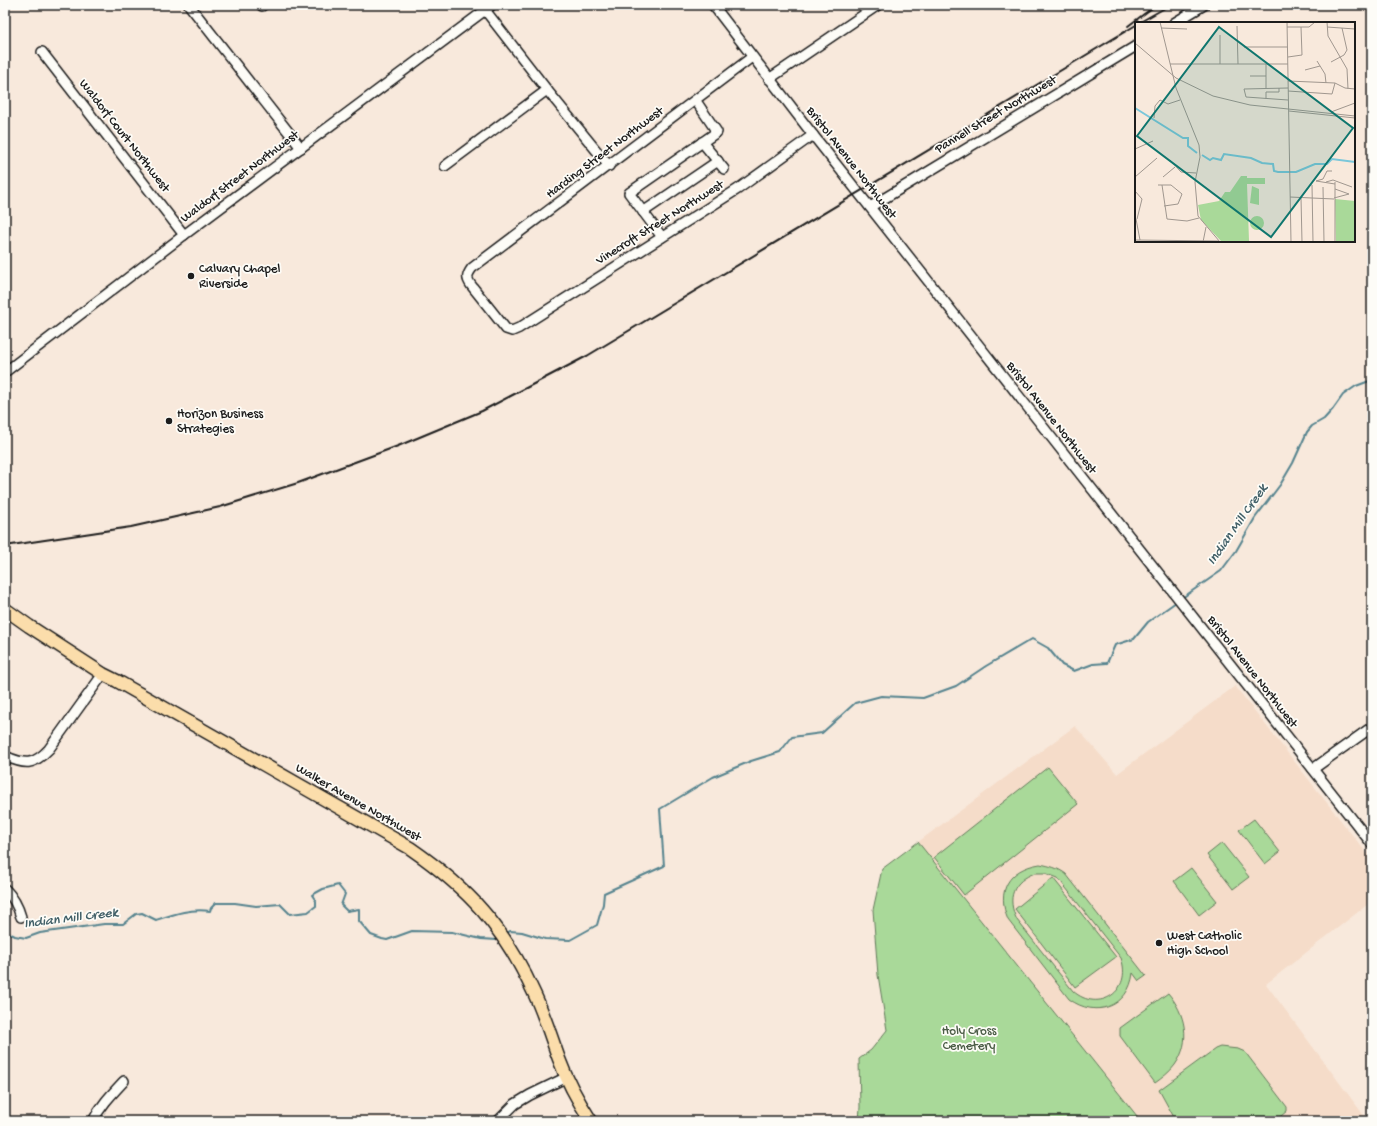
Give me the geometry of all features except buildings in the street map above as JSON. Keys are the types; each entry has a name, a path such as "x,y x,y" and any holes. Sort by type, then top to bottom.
{"main road":[{"name":"Walker Avenue Northwest","path":"5,609 102,674 123,684 410,848 451,879 469,895 492,921 519,962 535,995 559,1060 580,1105 591,1121"}],"street":[{"path":"189,5 301,148"},
{"path":"769,79 878,5"},
{"path":"1176,22 1204,5"},
{"name":"Bristol Avenue Northwest","path":"718,7 769,79 1372,844"},
{"path":"488,8 547,90 609,166"},
{"name":"Waldorf Street Northwest","path":"5,372 184,235 488,8"},
{"name":"Pannell Street Northwest","path":"870,207 1135,47"},
{"name":"Waldorf Court Northwest","path":"42,52 184,235"},
{"name":"Harding Street Northwest","path":"519,328 512,331 506,329 471,286 467,278 472,268 696,101 752,57"},
{"path":"445,166 547,90"},
{"path":"662,237 629,193 716,132 696,101"},
{"name":"Vinecroft Street Northwest","path":"519,328 738,189 813,135"},
{"path":"702,142 724,169"},
{"path":"643,212 718,161"},
{"path":"5,756 30,763 41,757 49,749 102,674"},
{"path":"1313,769 1372,727"},
{"path":"5,889 18,908 21,917"},
{"path":"498,1121 515,1104 567,1077"},
{"path":"93,1121 107,1099 124,1081"}],"shaded area":[{"name":"West Catholic High School","path":"1235,686 1372,860 1372,901 1266,984 1368,1121 1141,1121 918,842 1075,726 1117,774"}],"green space":[{"path":"1048,767 1078,804 964,895 934,857"},
{"path":"1254,819 1280,852 1265,864 1239,830"},
{"name":"Holy Cross Cemetery","path":"918,842 1141,1121 859,1121 859,1059 871,1050 887,1030 878,975 873,910 882,869"},
{"path":"1222,843 1249,877 1233,889 1207,855"},
{"path":"1040,864 1060,870 1066,874 1146,976 1139,981 1133,973 1130,985 1125,994 1110,1006 1100,1009 1090,1008 1079,1005 1069,999 1008,920 1003,900 1004,891 1013,876 1029,867","holes":["1035,873 1045,873 1058,878 1121,958 1123,970 1122,980 1118,989 1111,996 1093,1000 1083,998 1073,991 1017,920 1012,904 1014,891 1021,881 1027,876"]},
{"path":"1191,868 1217,901 1199,915 1174,881"},
{"path":"1053,878 1116,957 1075,987 1015,909"},
{"path":"1168,993 1179,1009 1185,1037 1180,1056 1175,1065 1155,1083 1120,1036 1120,1028"},
{"path":"1220,1047 1238,1049 1245,1052 1287,1107 1287,1111 1275,1121 1176,1121 1159,1090 1215,1049"}],"waterway":[{"name":"Indian Mill Creek","path":"1182,598 1221,571 1236,551 1255,518 1280,485 1293,463 1307,432 1312,426 1324,419 1343,395 1356,386 1372,380"},
{"name":"Indian Mill Creek","path":"506,934 510,931 522,932 545,939 570,940 597,925 603,904 604,893 664,866 660,809 713,777 751,761 780,752 792,737 822,733 855,703 881,696 923,698 956,686 986,666 1032,639 1048,648 1062,665 1074,671 1093,664 1107,663 1115,645 1134,639 1148,622 1176,602"},
{"name":"Indian Mill Creek","path":"5,931 15,936 26,938 40,933 104,924 123,924 136,914 142,913 156,920 189,911 210,911 216,903 235,903 256,906 280,904 290,914 308,912 316,906 316,901 312,895 323,889 338,885 345,894 341,905 347,911 359,909 359,921 371,935 382,939 387,940 412,931 452,932 481,939 499,939"}],"railway":[{"path":"1128,26 1156,5"},
{"path":"1142,21 1170,5"},
{"path":"5,546 131,527 220,507 298,483 398,446 482,411 587,356 1135,26"}],"place":[{"name":"Calvary Chapel Riverside","path":"191,276"},
{"name":"Horizon Business Strategies","path":"169,421"},
{"name":"West Catholic High School","path":"1159,943"}]}
